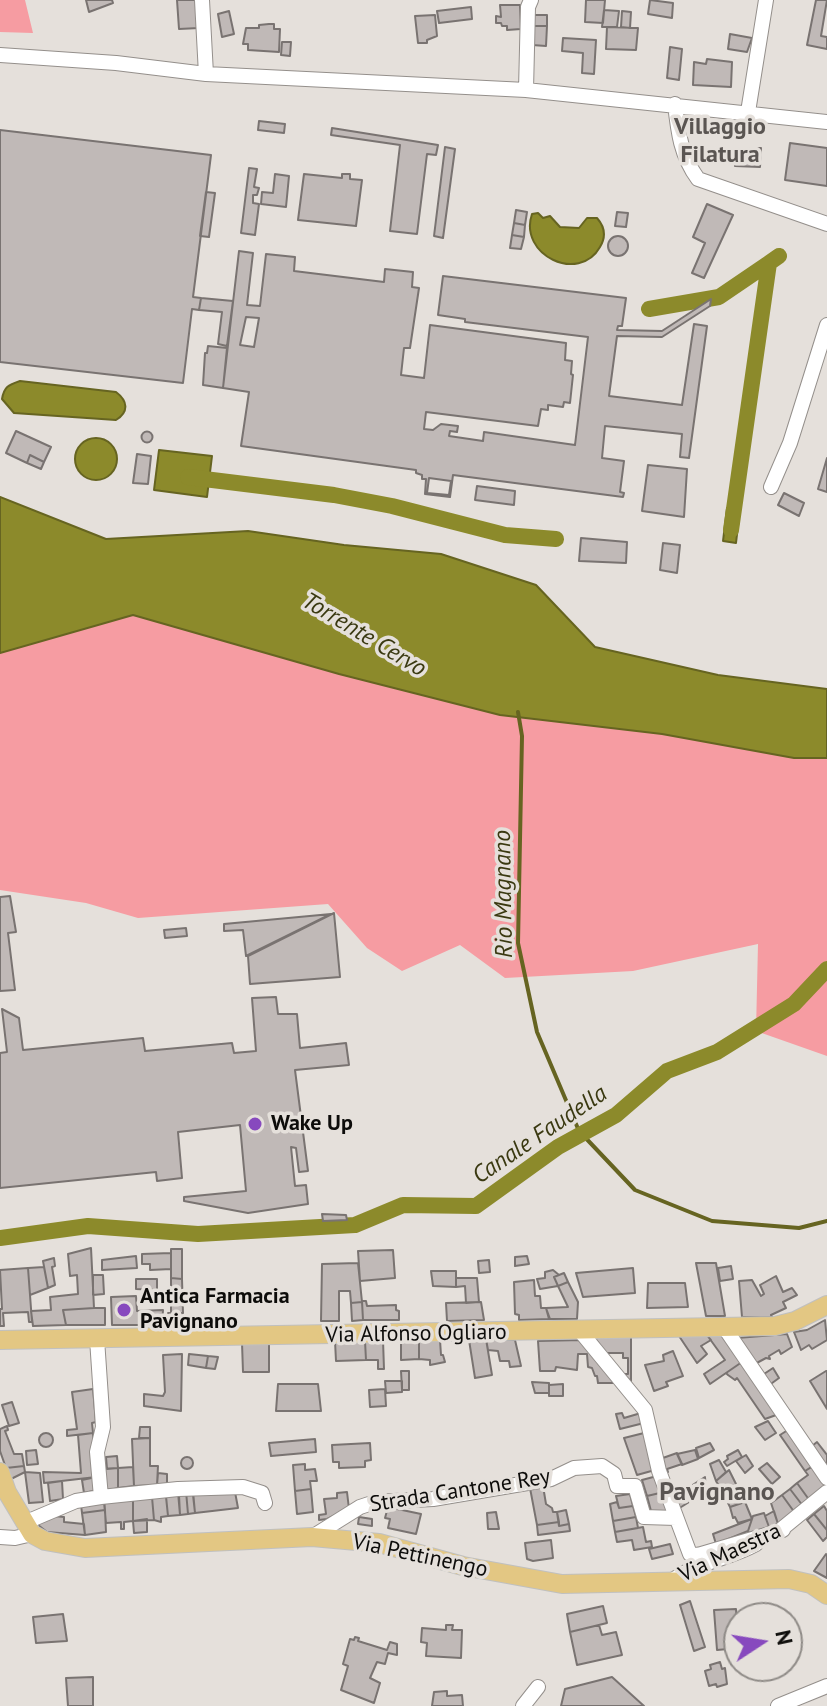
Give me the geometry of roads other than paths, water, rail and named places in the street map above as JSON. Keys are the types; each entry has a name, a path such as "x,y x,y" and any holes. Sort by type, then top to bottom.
{"main road":[{"name":"Via Alfonso Ogliaro","path":"0,1340 775,1326 795,1321 827,1305"},
{"path":"0,1472 7,1492 28,1528"},
{"name":"Via Pettinengo","path":"28,1528 45,1541 85,1548 312,1537 379,1543 463,1566 562,1584 789,1579 811,1584 827,1595"}],"street":[{"path":"202,0 206,74"},
{"path":"526,90 528,7 531,0"},
{"path":"748,112 766,0"},
{"path":"0,55 116,63 206,74 526,90 827,122"},
{"path":"675,104 678,139 688,165 698,179 827,224"},
{"path":"771,487 802,407 827,325"},
{"path":"724,1327 827,1478"},
{"path":"580,1331 645,1410 659,1471 690,1554 698,1555 783,1530"},
{"path":"97,1339 103,1427 97,1452 101,1497"},
{"name":"Strada Cantone Rey","path":"312,1537 360,1507 375,1502 433,1499 536,1482 574,1468 589,1466 602,1466 614,1474 617,1486 635,1486 644,1517 676,1518"},
{"path":"0,1537 15,1538 76,1501 101,1497 178,1489 243,1487 262,1493 265,1503"},
{"name":"Via Maestra","path":"669,1583 685,1569 737,1554 783,1530 827,1492"},
{"path":"778,1706 827,1686"},
{"path":"523,1706 538,1687"}],"water":[{"path":"538,213 543,218 550,216 560,227 579,228 587,218 597,218 604,236 600,247 590,258 579,263 566,264 553,260 534,242 530,229 532,214"},
{"path":"20,381 116,392 125,403 125,410 116,420 14,413 2,399 7,387"},
{"path":"96,438 111,444 117,459 111,474 96,480 81,474 75,459 81,444"},
{"path":"159,450 212,456 207,497 154,490"},
{"name":"Torrente Cervo","path":"0,497 106,539 248,531 344,545 441,554 536,585 595,647 718,675 827,689 827,758 794,758 662,734 500,715 339,674 133,615 0,653"},
{"path":"727,508 740,509 736,543 723,541"}],"waterway":[{"path":"731,530 769,263 779,256"},
{"path":"649,309 719,297 769,263"},
{"path":"188,477 334,495 392,506 505,535 556,539"},
{"name":"Rio Magnano","path":"518,712 522,736 518,943 537,1032 579,1131 635,1190 712,1221 799,1228 827,1221"},
{"name":"Canale Faudella","path":"0,1238 88,1226 198,1234 355,1225 403,1205 476,1206 558,1147 616,1115 667,1071 717,1052 794,1004 827,969"}],"place":[{"name":"Wake Up","path":"255,1124"},
{"name":"Antica Farmacia Pavignano","path":"124,1310"}],"district":[{"name":"Villaggio Filatura","path":"720,141"},
{"name":"Pavignano","path":"717,1493"}]}
